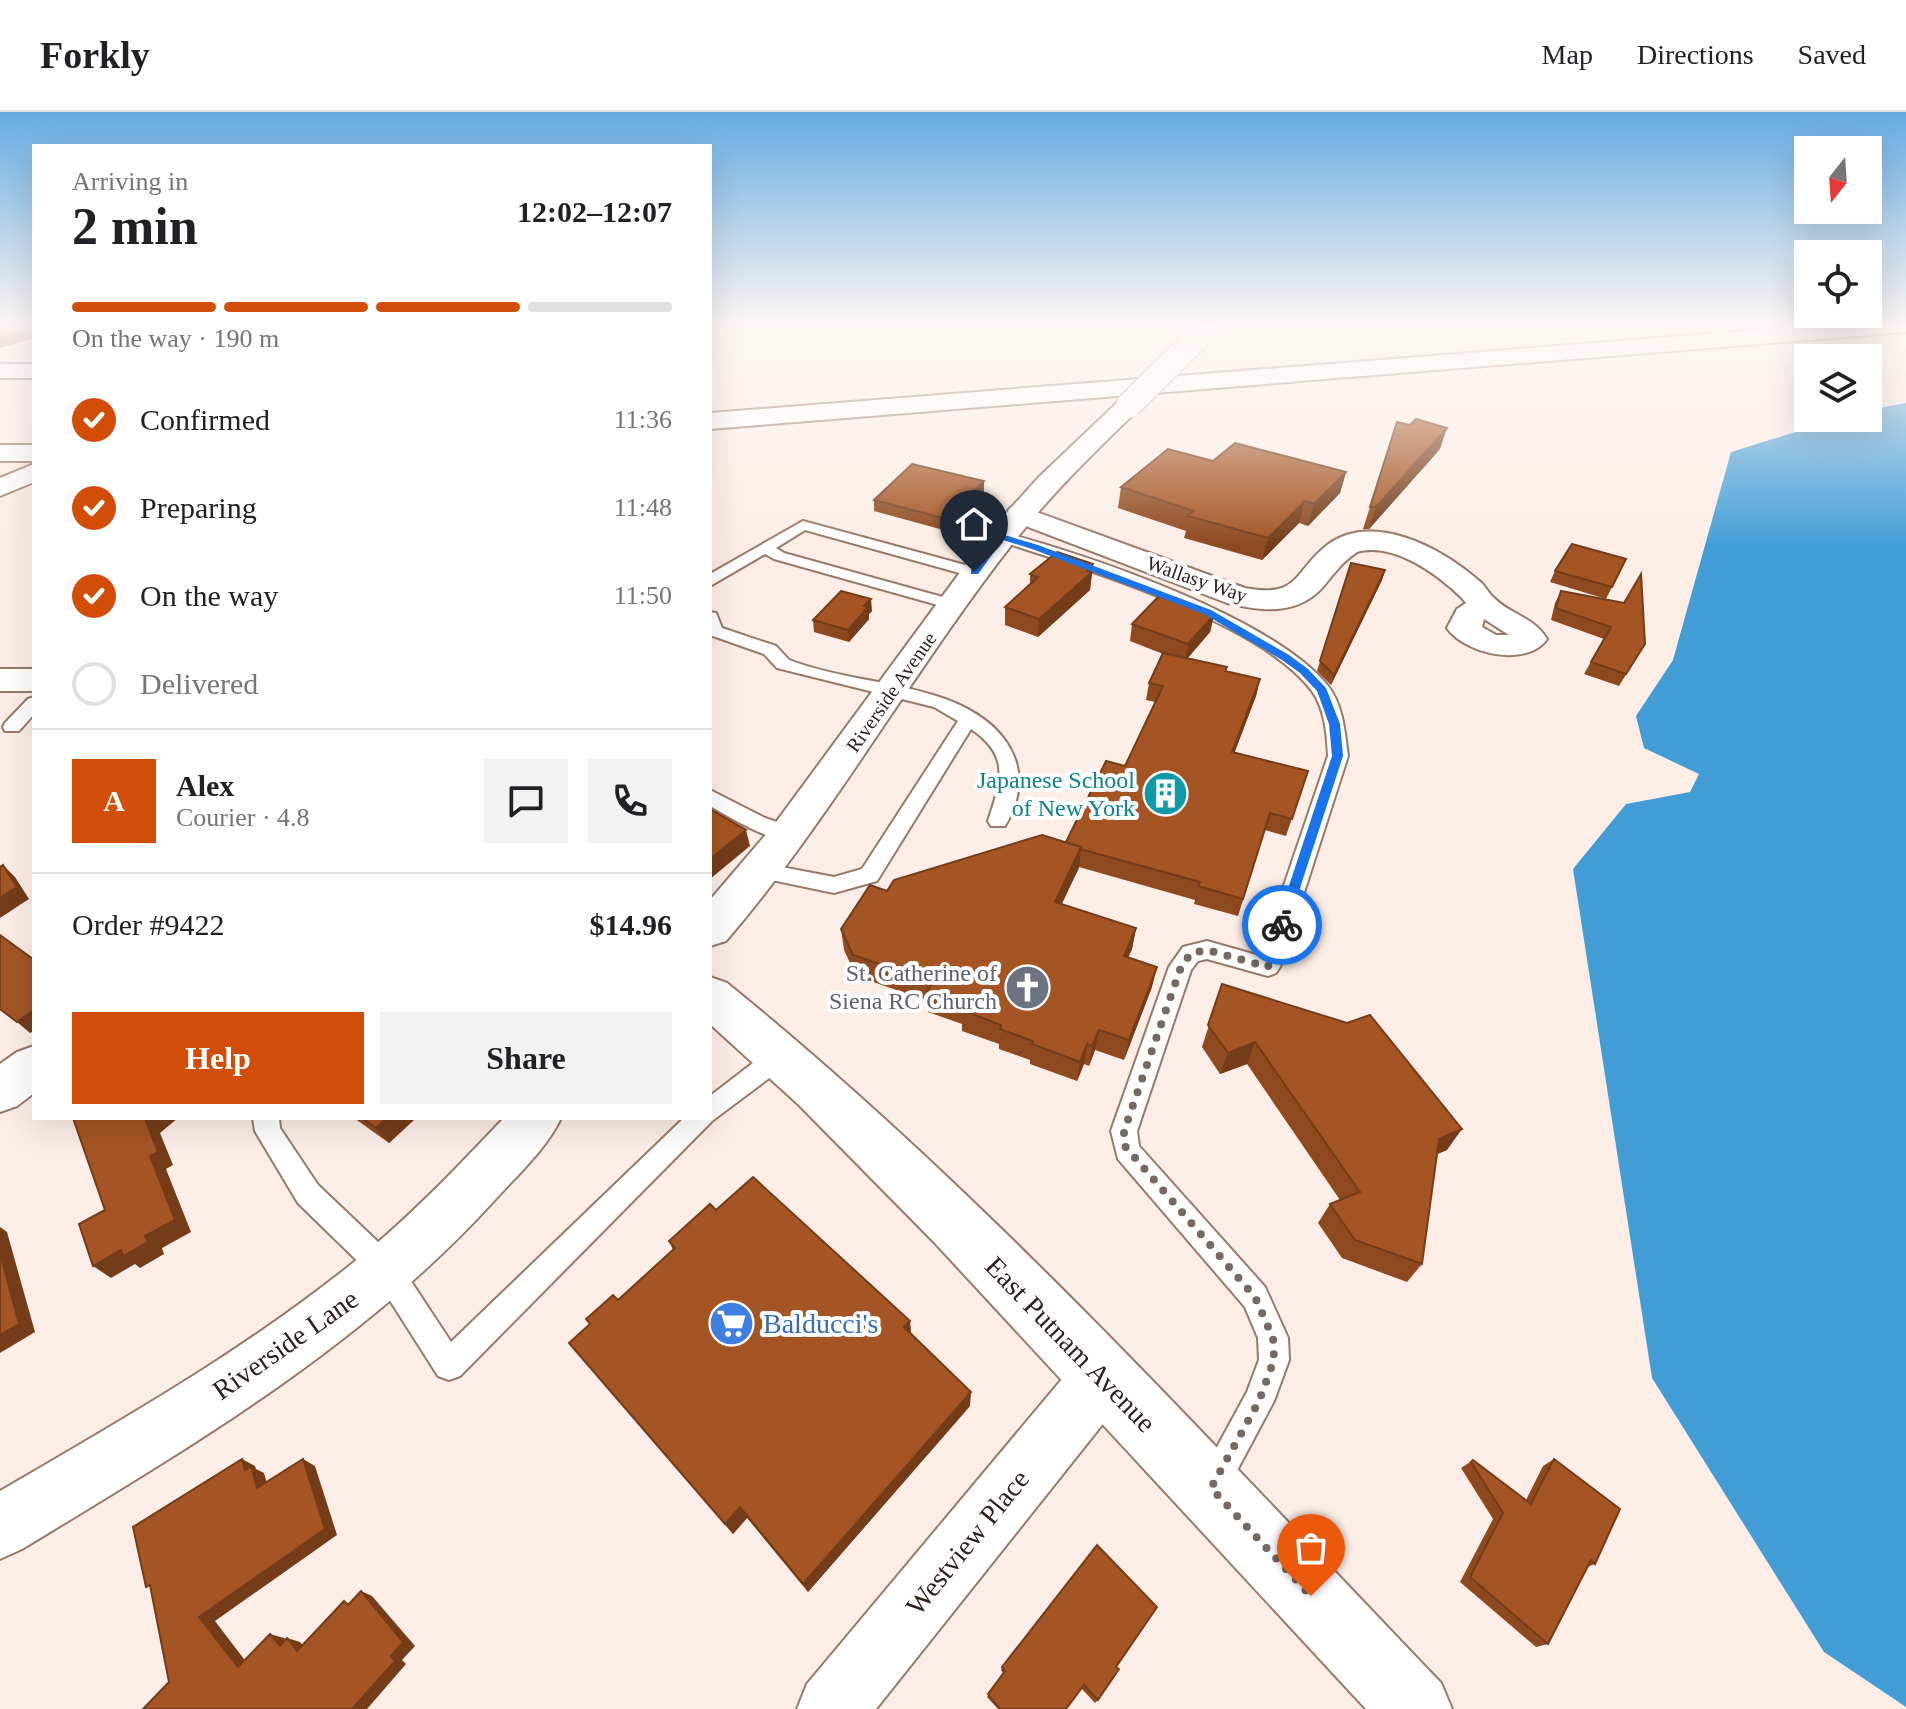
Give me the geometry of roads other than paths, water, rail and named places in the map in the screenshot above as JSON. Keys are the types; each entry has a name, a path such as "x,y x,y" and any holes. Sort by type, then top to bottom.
{"main road":[{"path":"712,421 1002,398"},
{"name":"Riverside Avenue","path":"712,927 790,834 974,572 1054,476 1137,398"},
{"path":"0,453 32,453"},
{"path":"0,680 32,680"},
{"name":"East Putnam Avenue","path":"712,998 884,1154 1104,1375 1415,1709"}],"street":[{"path":"0,488 32,473"},
{"name":"Wallasy Way","path":"1011,526 1238,596 1271,601 1289,598 1298,592 1338,551 1352,544 1370,541 1399,544 1414,550 1475,590 1483,605"},
{"path":"0,1091 32,1067"},
{"name":"Riverside Lane","path":"0,1527 267,1361 387,1270 434,1227 534,1120"},
{"name":"Westview Place","path":"832,1709 1104,1375"}],"lane":[{"path":"712,580 798,526 813,526 974,572"},
{"path":"1011,526 1207,612 1262,642 1304,671 1322,690 1334,724 1338,756 1268,967 1207,950 1191,953 1181,967 1124,1131 1127,1151 1255,1297 1273,1338 1274,1360 1259,1401 1211,1488"},
{"path":"764,547 779,556 951,604"},
{"path":"712,623 715,631 770,650 783,664 796,669 940,703 968,719 1002,743 1010,761 1007,794 998,821"},
{"path":"12,727 32,705"},
{"path":"761,871 834,885 869,875 968,719"},
{"path":"712,798 758,823 790,834"},
{"path":"712,1109 779,1057"},
{"path":"266,1120 268,1131 308,1194 387,1270 449,1365 699,1120"}],"water":[{"path":"1906,403 1906,1707 1824,1652 1652,1378 1573,869 1626,804 1690,792 1699,774 1644,748 1636,716 1673,660 1731,452 1796,432 1882,432 1882,407"}],"place":[{"name":"Japanese School of New York","path":"1166,794"},
{"name":"St. Catherine of Siena RC Church","path":"1028,987"},
{"name":"Balducci's","path":"732,1323"}]}
